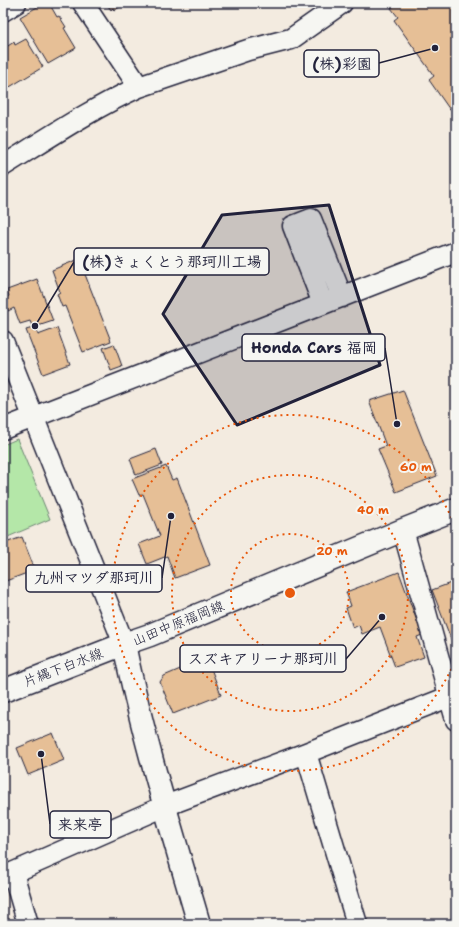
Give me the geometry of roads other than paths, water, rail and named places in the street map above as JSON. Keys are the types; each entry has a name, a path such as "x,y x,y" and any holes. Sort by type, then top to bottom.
{"main road":[{"name":"山田中原福岡線","path":"199,924 164,806 133,689 124,644 150,635 456,509"},
{"name":"片縄下白水線","path":"3,691 124,644"}],"street":[{"path":"3,11 16,3"},
{"path":"83,3 139,87"},
{"path":"3,166 88,113 126,93 139,87 248,50 291,39 318,10 342,3"},
{"path":"323,304 293,226 311,219 342,297"},
{"path":"3,429 456,252"},
{"path":"3,341 124,644"},
{"path":"402,530 453,696 456,720"},
{"path":"28,924 8,875 164,806 453,696"},
{"path":"306,753 357,924"}],"place":[{"name":"(株)彩園","path":"435,48"},
{"name":"(株)きょくとう那珂川工場","path":"35,326"},
{"name":"Honda Cars 福岡","path":"397,424"},
{"name":"九州マツダ那珂川","path":"171,516"},
{"name":"スズキアリーナ那珂川","path":"382,617"},
{"name":"来来亭","path":"41,754"}]}
